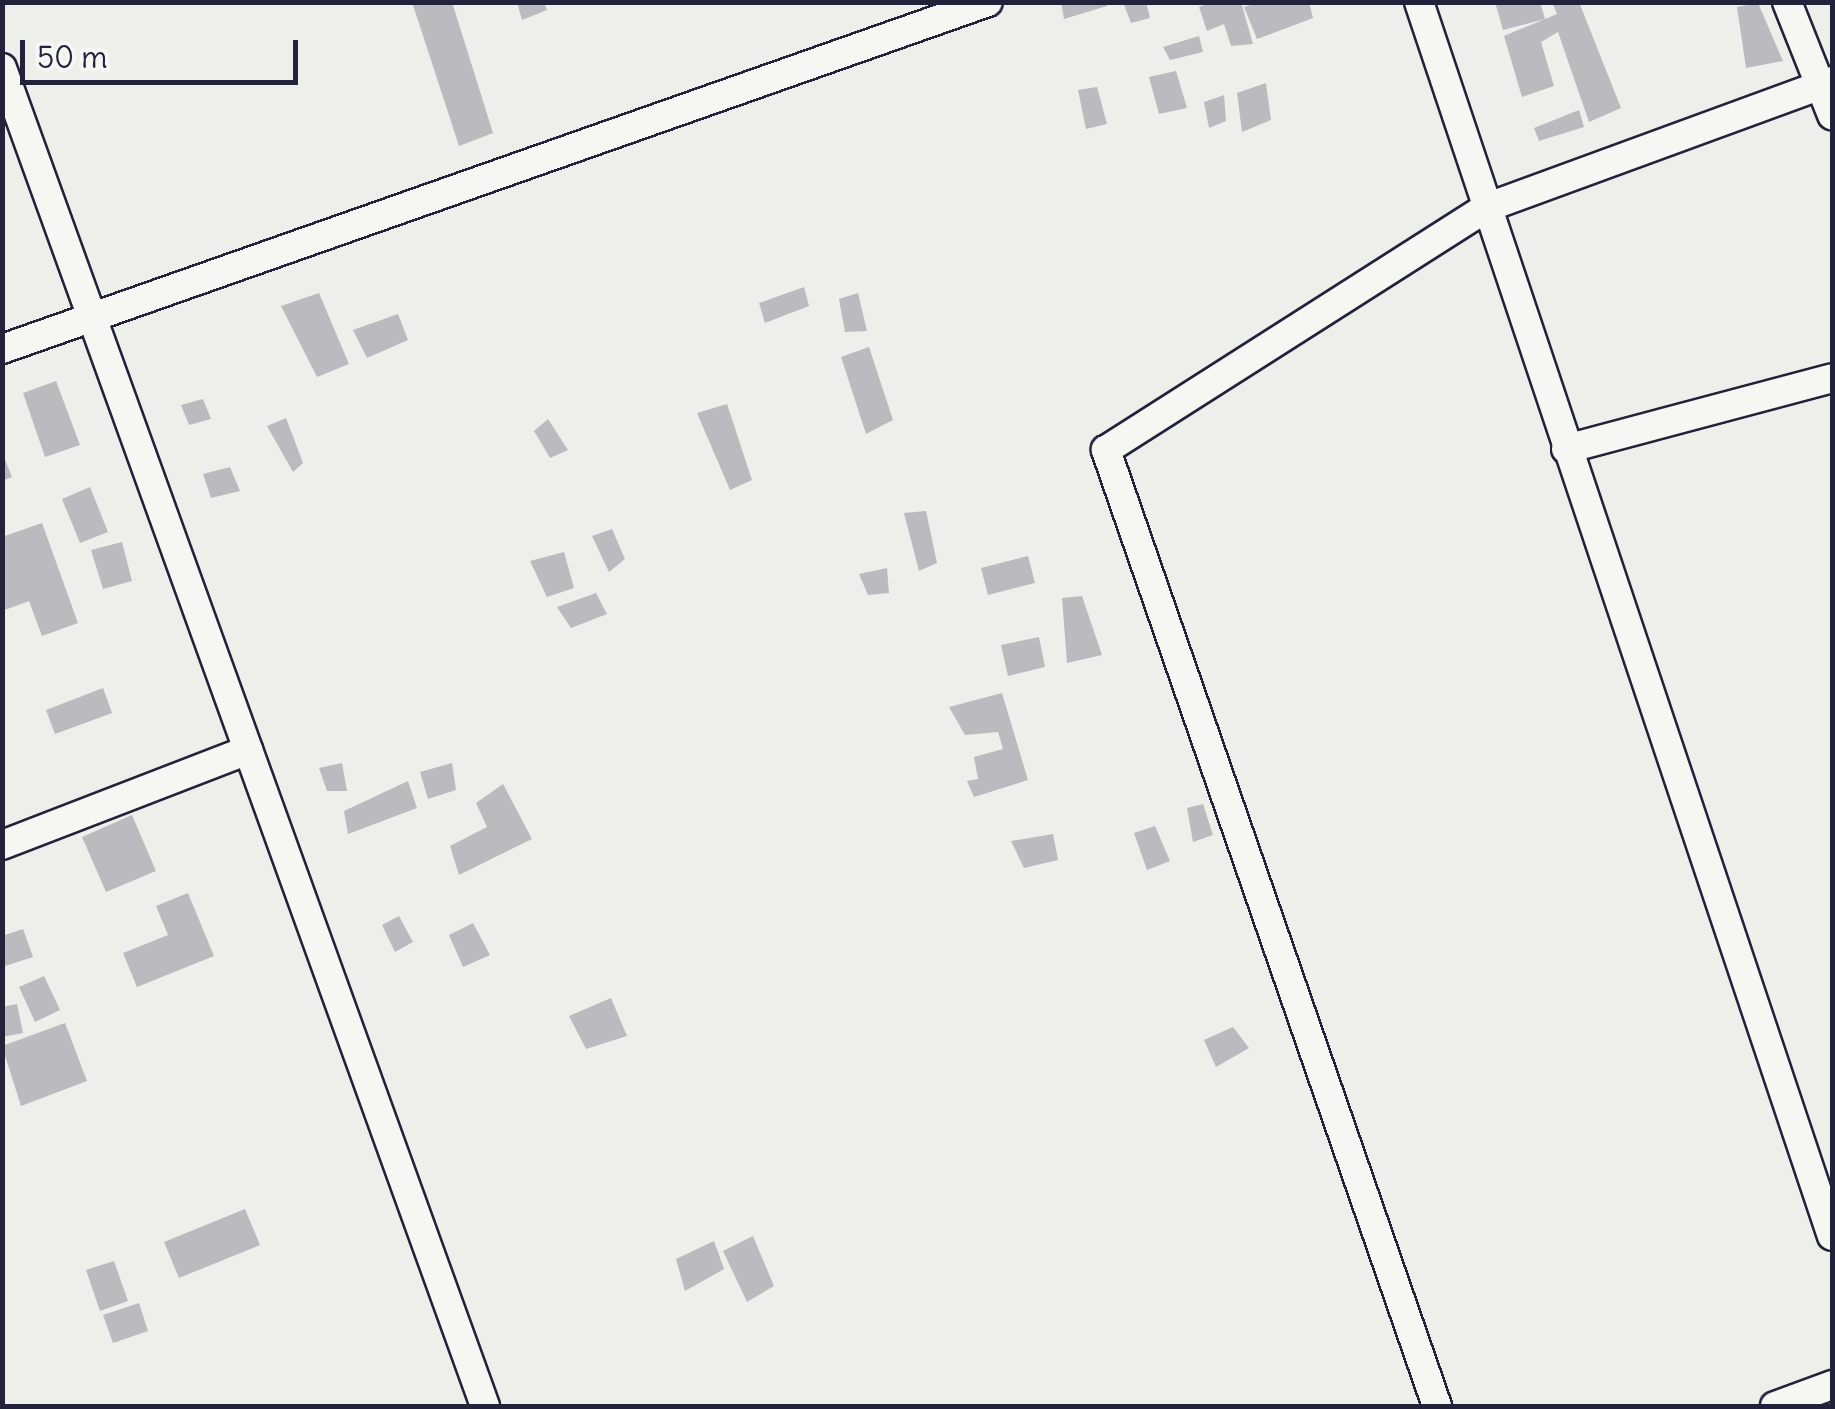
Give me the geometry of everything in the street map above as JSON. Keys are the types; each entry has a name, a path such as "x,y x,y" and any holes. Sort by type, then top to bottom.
{"street":[{"path":"2,348 988,2"},
{"path":"1419,2 1832,1236"},
{"path":"1787,2 1826,84 1832,114"},
{"path":"2,68 485,1406"},
{"path":"1437,1406 1106,450 1488,207 1826,84"},
{"path":"1566,448 1832,378"},
{"path":"2,845 248,750"},
{"path":"1775,1406 1832,1385"}],"building":[{"path":"412,2 452,2 493,133 459,146"},
{"path":"517,2 544,2 547,10 522,20"},
{"path":"1061,2 1105,2 1107,6 1064,19"},
{"path":"1123,2 1146,2 1150,18 1131,23"},
{"path":"1213,2 1241,2 1253,44 1231,46 1224,24 1207,31 1199,7"},
{"path":"1260,2 1309,2 1313,18 1257,39 1244,7"},
{"path":"1495,2 1540,2 1545,19 1503,30"},
{"path":"1552,2 1579,2 1621,108 1589,122 1558,32 1541,42 1554,86 1522,97 1504,36 1557,14"},
{"path":"1758,3 1783,61 1746,68 1737,7"},
{"path":"1199,36 1203,52 1170,60 1163,47"},
{"path":"1176,71 1187,108 1159,114 1149,77"},
{"path":"1266,83 1271,120 1242,132 1237,93"},
{"path":"1097,87 1107,124 1086,129 1078,90"},
{"path":"1224,95 1226,121 1209,128 1204,102"},
{"path":"1579,110 1584,127 1539,141 1534,128"},
{"path":"804,287 809,306 765,323 759,303"},
{"path":"319,293 349,364 317,377 281,306"},
{"path":"858,293 867,331 845,332 839,299"},
{"path":"398,314 408,340 367,358 353,330"},
{"path":"869,347 893,420 866,434 841,357"},
{"path":"56,381 80,445 45,457 23,393"},
{"path":"203,399 211,419 189,425 181,405"},
{"path":"727,404 752,480 730,490 697,413"},
{"path":"286,418 303,463 293,472 267,426"},
{"path":"548,419 568,450 550,458 534,431"},
{"path":"2,452 12,477 2,481"},
{"path":"230,467 240,491 211,498 203,474"},
{"path":"90,487 108,532 80,543 62,499"},
{"path":"926,511 937,563 919,571 904,513"},
{"path":"42,523 78,623 42,636 29,601 2,611 2,537"},
{"path":"612,529 625,559 609,572 592,536"},
{"path":"122,542 132,581 103,589 91,550"},
{"path":"564,552 574,588 547,597 530,561"},
{"path":"1028,556 1035,583 988,595 981,568"},
{"path":"887,568 889,593 868,595 859,574"},
{"path":"596,593 607,614 571,628 557,607"},
{"path":"1082,596 1102,655 1067,663 1062,598"},
{"path":"1039,637 1045,667 1008,676 1001,645"},
{"path":"103,688 112,713 55,734 46,710"},
{"path":"1002,693 1028,780 974,797 967,781 978,779 974,757 1003,749 998,732 965,735 949,707"},
{"path":"342,763 347,791 327,791 319,768"},
{"path":"452,763 456,790 428,799 420,772"},
{"path":"408,781 417,808 348,834 344,811"},
{"path":"503,784 532,839 459,875 450,846 487,827 476,803"},
{"path":"1203,804 1213,835 1193,842 1187,808"},
{"path":"132,815 156,871 106,892 82,837"},
{"path":"1155,826 1170,861 1147,870 1134,833"},
{"path":"1053,834 1058,860 1024,868 1011,841"},
{"path":"188,893 214,956 137,987 123,953 168,935 156,906"},
{"path":"399,916 413,942 395,952 382,925"},
{"path":"473,923 490,955 463,967 449,935"},
{"path":"23,929 33,957 2,967 2,936"},
{"path":"44,976 60,1010 35,1022 19,987"},
{"path":"611,998 627,1036 586,1049 569,1016"},
{"path":"17,1004 23,1033 2,1037 2,1007"},
{"path":"65,1023 87,1081 21,1106 2,1046"},
{"path":"1233,1027 1249,1048 1216,1067 1204,1040"},
{"path":"245,1209 260,1245 179,1278 164,1242"},
{"path":"753,1236 774,1286 747,1302 723,1251"},
{"path":"714,1241 724,1269 685,1291 676,1259"},
{"path":"114,1261 128,1301 100,1311 86,1270"},
{"path":"139,1303 148,1331 113,1343 103,1315"}]}
